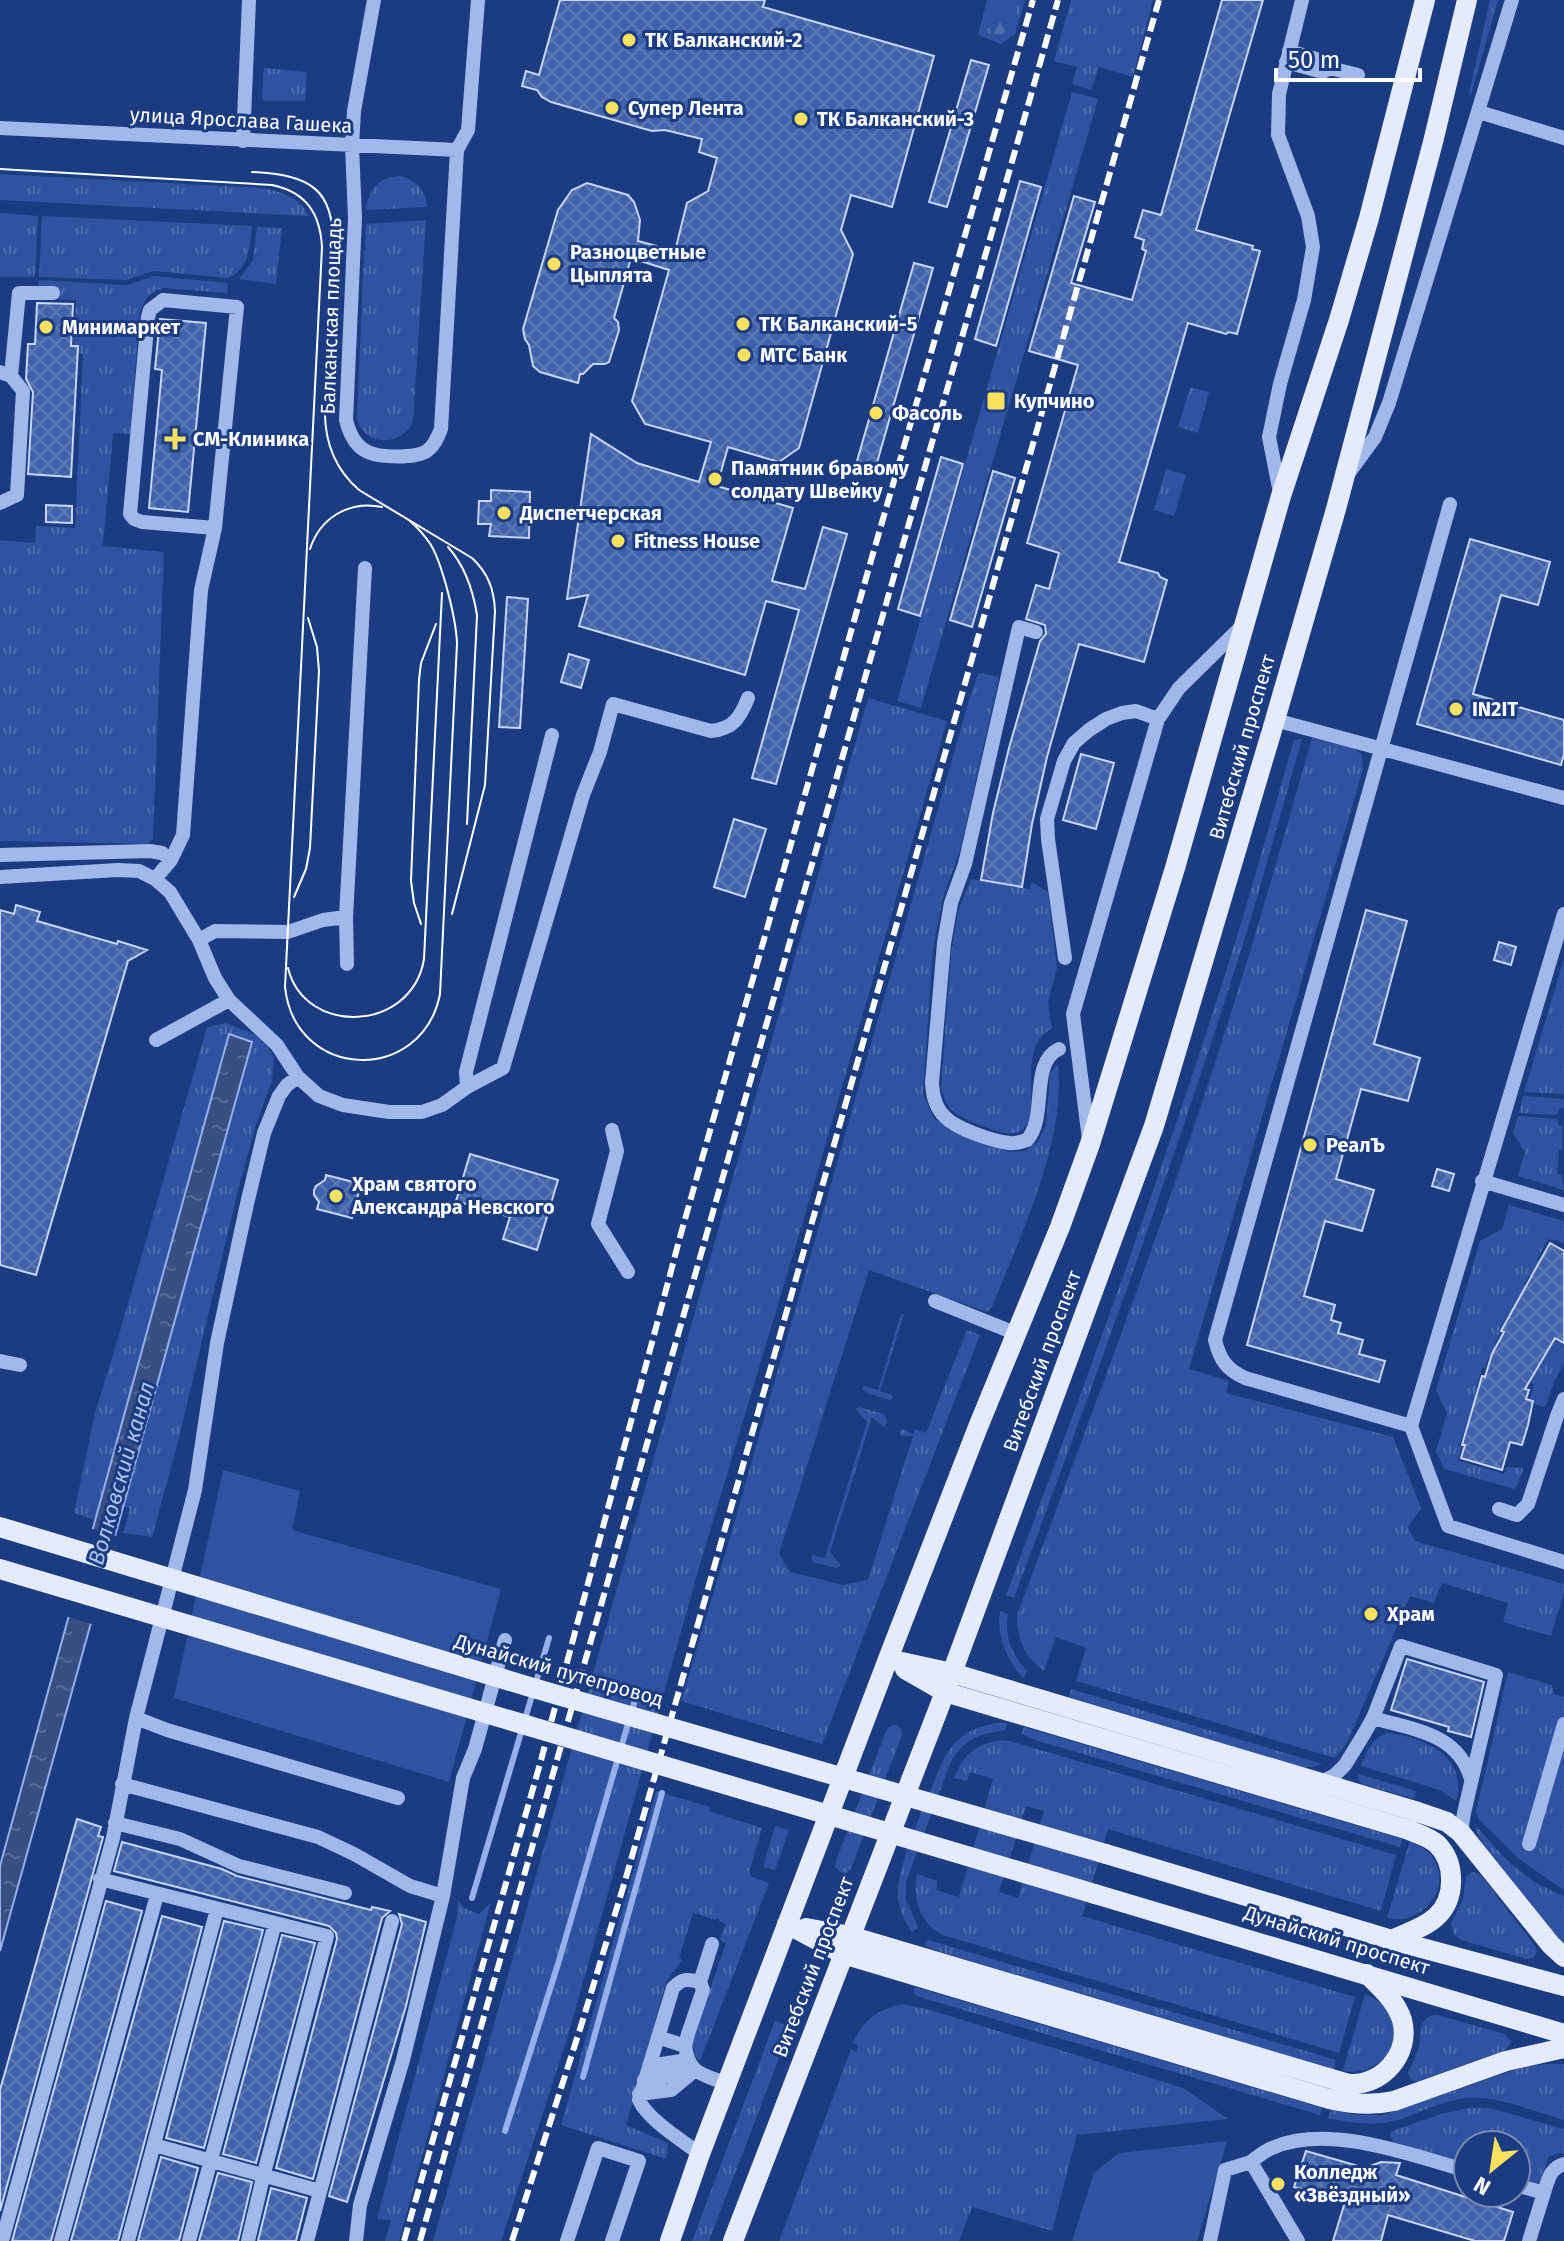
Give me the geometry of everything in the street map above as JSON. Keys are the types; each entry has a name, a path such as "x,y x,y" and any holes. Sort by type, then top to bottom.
{"main road":[{"name":"Витебский проспект","path":"670,2241 700,2154 888,1659 1090,1144 1175,868 1281,496 1369,218 1425,0"},
{"name":"Витебский проспект","path":"733,2241 949,1682 1154,1126 1343,480 1433,142 1467,0"},
{"name":"Дунайский путепровод","path":"0,1527 530,1687 1106,1854"},
{"name":"Дунайский проспект","path":"0,1569 1564,2034"},
{"path":"888,1659 949,1682 1429,1838 1440,1847 1450,1867 1447,1901 1432,1921 1392,1940"},
{"path":"949,1682 1320,1783 1447,1822 1461,1833 1564,1957"},
{"name":"Дунайский проспект","path":"1106,1854 1392,1940 1564,1986"},
{"path":"787,1924 1314,2094 1356,2104 1394,2101 1506,2061 1564,2048"},
{"path":"847,1945 1356,2084 1372,2080 1391,2065 1400,2051 1403,2033 1393,2002 1367,1974"}],"street":[{"path":"243,141 249,0"},
{"name":"Балканская площадь","path":"374,0 354,111 355,218 346,420 357,444 368,452 417,456 427,452 441,429 457,150"},
{"path":"457,150 468,130 478,0"},
{"name":"Витебский проспект","path":"1281,496 1269,437 1280,384 1304,300 1313,247 1308,216 1278,135 1279,94 1302,0"},
{"name":"Витебский проспект","path":"1343,480 1375,437 1389,403 1512,0"},
{"path":"1287,57 1323,61 1330,68 1358,75"},
{"path":"1479,112 1564,138"},
{"name":"улица Ярослава Гашека","path":"0,128 457,150"},
{"path":"0,503 17,495 23,391 5,374 19,293 53,293"},
{"path":"155,879 171,860 183,835 201,590 215,528 237,307 163,300 150,310 148,317 130,514 142,522 215,528"},
{"path":"1411,1426 1245,1378 1222,1362 1215,1340 1450,504"},
{"path":"347,964 346,917 365,568"},
{"path":"1090,1144 1073,1014 1158,719 1179,688 1243,626"},
{"path":"1036,632 1019,627 970,843 951,903 944,943 933,1097 938,1108 952,1123 1007,1143 1027,1140 1034,1133 1037,1123 1043,1070 1049,1056 1059,1049"},
{"path":"0,877 118,870 139,871 155,879 170,892 199,940 215,978 229,1000 277,1045 298,1077 319,1096 343,1105 422,1112 442,1105 467,1087 503,1068 613,704 711,731 733,725 742,714 748,698"},
{"path":"1065,958 1047,819 1064,761 1074,743 1106,719 1136,711 1158,719"},
{"path":"1275,720 1564,798"},
{"path":"467,1087 466,1072 552,735"},
{"path":"0,855 150,851 162,853 171,860"},
{"path":"1564,914 1411,1426 1448,1526 1564,1562"},
{"path":"199,940 215,931 288,932 323,920 346,917"},
{"path":"156,1040 229,1000"},
{"path":"2,2241 113,1838 136,1718 195,1490 217,1343 260,1147 279,1096 298,1077"},
{"path":"612,1130 617,1151 598,1224 628,1272"},
{"path":"1482,1181 1564,1205"},
{"path":"935,1301 1017,1334"},
{"path":"0,1361 20,1365"},
{"path":"1499,1509 1517,1515 1528,1504 1563,1403"},
{"path":"356,2241 360,2205 403,2060 443,1896 463,1778 475,1749 505,1640"},
{"path":"1320,1783 1345,1765 1373,1718 1401,1646 1496,1675 1461,1833"},
{"path":"136,1718 167,1730 398,1798"},
{"path":"1373,1718 1441,1738 1460,1754 1468,1765 1472,1779"},
{"path":"1529,1844 1564,1724"},
{"path":"122,1784 318,1837 410,1886 443,1896"},
{"path":"115,1823 180,1839 239,1866 345,1893"},
{"path":"100,1879 327,1936 248,2241"},
{"path":"61,2241 157,1895"},
{"path":"128,2241 217,1909"},
{"path":"307,2241 392,1921"},
{"path":"189,2241 275,1923"},
{"path":"644,2080 671,2090 689,2059 688,2034 703,1990 700,1982 712,1944"},
{"path":"700,1982 682,1980 673,1988 644,2080 642,2106 700,2154"},
{"path":"658,2037 727,2084"},
{"path":"644,2080 689,2059"},
{"path":"1210,2241 1225,2170 1251,2162 1271,2148 1301,2140 1372,2143 1452,2166"},
{"path":"154,2145 320,2191"},
{"path":"567,2241 598,2148 639,2161 614,2241"},
{"path":"1251,2162 1298,2241"},
{"path":"1529,2241 1550,2173 1564,2164"},
{"path":"1532,2190 1544,2193"}],"green space":[{"path":"987,0 1025,0 1015,34 1001,44 978,35"},
{"path":"992,0 1019,0 1012,24 999,35 992,35 987,22"},
{"path":"1071,0 1153,0 1133,77 1099,67 1091,90 1072,84 1077,67 1054,61"},
{"path":"1490,0 1498,0 1471,95 1469,94"},
{"path":"264,68 307,72 305,101 264,101"},
{"path":"1072,92 1098,99 921,708 897,701"},
{"path":"0,174 260,188 289,196 309,216 0,200"},
{"path":"399,176 419,186 427,207 366,210 375,186 385,179"},
{"path":"0,213 38,216 35,277 0,277"},
{"path":"42,216 252,226 244,263 228,278 154,271 126,280 39,277"},
{"path":"426,220 413,422 399,436 382,440 366,434 357,417 366,224"},
{"path":"257,227 282,228 276,284 239,279 253,260"},
{"path":"154,276 228,283 227,293 163,288 146,300 140,312 130,434 113,433 103,546 164,552 153,839 148,844 0,841 0,540 35,543 36,526 75,528 83,354 72,353 76,300 55,299 39,288 39,280 127,285"},
{"path":"1190,387 1209,392 1198,433 1178,427"},
{"path":"1166,469 1186,475 1174,516 1154,510"},
{"path":"981,673 999,677 960,851 943,897 933,949 923,1094 933,1117 950,1131 1010,1152 1025,1151 1038,1141 1046,1126 1050,1073 1058,1064 1059,1094 1055,1125 1028,1219 992,1307 987,1312 869,1270 779,1554 790,1572 842,1585 868,1580 913,1436 900,1436 900,1431 913,1434 915,1429 926,1433 967,1330 980,1335 822,1744 681,1701 970,697"},
{"path":"868,698 947,721 816,1178 698,1571 568,2036 501,2241 433,2241"},
{"path":"1312,738 1352,747 1362,755 1363,769 1189,1369 1229,1381 1226,1393 1393,1437 1421,1508 1408,1527 1415,1541 1564,1584 1551,1636 1503,1622 1508,1603 1442,1583 1434,1603 1410,1596 1347,1743 1335,1758 1076,1681 1086,1648 1056,1637 1044,1671 1023,1647 1017,1615 1188,1145 1249,956"},
{"path":"1302,739 1204,1065 1125,1294 1014,1598 1006,1595 1171,1138 1232,954 1294,740"},
{"path":"971,879 1030,889 1032,882 1048,892 1057,968 1048,1002 1052,1029 1039,1041 1033,1058 1030,1115 1024,1128 1011,1133 988,1128 956,1113 947,1104 941,1086 951,954 958,911"},
{"path":"1564,959 1564,1094 1524,1092"},
{"path":"226,1023 256,1035 268,1047 274,1057 272,1080 237,1194 152,1537 123,1533 130,1509 123,1506 252,1041 229,1035 95,1520 74,1513 95,1413 207,1027"},
{"path":"1523,1096 1564,1099 1564,1108 1560,1108 1557,1115 1519,1113"},
{"path":"1518,1116 1557,1119 1559,1126 1563,1126 1557,1174 1562,1175 1564,1190 1518,1176 1525,1152 1513,1133"},
{"path":"1509,1205 1564,1221 1564,1244 1548,1239 1537,1260 1540,1262 1524,1284 1526,1286 1498,1332 1497,1345 1485,1368 1482,1368 1476,1388 1479,1389 1459,1446 1462,1447 1458,1460 1504,1474 1507,1467 1522,1468 1515,1489 1444,1469 1436,1451 1447,1413 1436,1390 1480,1241 1502,1229"},
{"path":"901,1314 904,1314 880,1391 892,1395 890,1400 862,1389 864,1386 878,1390"},
{"path":"1553,1340 1564,1343 1564,1363 1545,1407 1534,1404 1535,1401 1530,1398 1534,1385 1531,1383"},
{"path":"859,1407 884,1414 887,1420 885,1428 872,1417 830,1552 841,1566 836,1568 813,1562 811,1557 825,1558 867,1422 856,1409"},
{"path":"223,1470 300,1491 292,1530 501,1589 449,1782 174,1698"},
{"path":"1000,1611 1008,1614 1010,1645 1027,1671 1023,1678 1004,1647"},
{"path":"1508,1672 1552,1685 1554,1694 1564,1697 1564,1890 1519,1859 1479,1819 1476,1812"},
{"path":"1071,1689 1322,1764 1302,1767 1069,1697"},
{"path":"1007,1723 1005,1730 966,1743 950,1764 906,1882 906,1900 918,1927 912,1932 900,1907 899,1885 907,1850 922,1811 952,1746 971,1731"},
{"path":"896,1725 901,1728 902,1735 851,1869 846,1873 840,1872 835,1867 836,1861 887,1729"},
{"path":"1024,1727 1402,1839 1400,1847 1035,1740 1022,1734"},
{"path":"1388,1733 1416,1739 1450,1761 1456,1772 1456,1801 1440,1790 1361,1766 1374,1742"},
{"path":"1010,1741 1396,1855 1381,1911 1108,1829 1082,1916 1355,1997 1339,2053 943,1935 928,1924 917,1901 917,1874 937,1881 936,1890 959,1897 993,1779 970,1772 967,1781 954,1778 962,1762 972,1752 992,1742","holes":["1026,1806 1044,1811 1018,1898 999,1892"]},
{"path":"1358,1774 1416,1791 1414,1799 1362,1784"},
{"path":"656,1791 710,1807 709,1811 762,1828 749,1872 752,1877 769,1883 700,2061 692,2044 726,1943 720,1940 726,1924 717,1918 693,1913 679,1958 682,1960 666,1982 626,2125 668,2143 666,2159 561,2125"},
{"path":"1475,1824 1525,1875 1564,1896 1564,1947 1483,1843"},
{"path":"775,1826 789,1830 775,1870 763,1867"},
{"path":"1410,1841 1431,1855 1439,1879 1437,1891 1432,1902 1412,1916 1387,1918"},
{"path":"1472,1872 1480,1874 1535,1946 1537,1951 1533,1958 1526,1959 1461,1940 1454,1935 1451,1923 1463,1899 1466,1877"},
{"path":"458,1901 464,1908 479,1914 491,1902 399,2241 385,2241 391,2220 377,2219 457,1917"},
{"path":"928,1940 1336,2060 1334,2069 934,1950 924,1945"},
{"path":"915,1987 1322,2108 1320,2115 916,1996"},
{"path":"1365,1994 1380,2003 1390,2016 1394,2029 1392,2043 1376,2065 1361,2071 1343,2071"},
{"path":"903,2004 1183,2088 1228,2119 1077,2135 1052,2231 972,2207 959,2241 779,2241 851,2049 856,2052 858,2046 853,2043 857,2035 873,2016"},
{"path":"1437,2015 1505,2034 1510,2044 1501,2052 1412,2081 1408,2073 1418,2051 1422,2023 1429,2016"},
{"path":"775,2021 791,2027 709,2241 692,2241"},
{"path":"1564,2064 1564,2120 1516,2105 1479,2098 1456,2099 1384,2123 1356,2123 1328,2118 1331,2110 1383,2115 1523,2067"},
{"path":"1470,2108 1490,2108 1564,2129 1564,2154 1549,2156 1539,2186 1532,2184 1532,2129 1452,2129 1452,2159 1394,2142 1390,2136 1392,2131 1441,2114"},
{"path":"1227,2141 1197,2241 1072,2241 1094,2173 1119,2153"}],"water":[{"name":"Волковский канал","path":"229,1034 252,1042 0,1951 0,1866"}],"pier":[{"path":"89,1528 119,1537 95,1625 65,1616"}],"building":[{"path":"560,0 765,0 763,7 934,56 892,207 851,195 841,230 853,254 799,448 779,462 728,447 717,486 793,508 772,581 805,589 823,527 847,534 776,784 752,778 799,610 766,601 745,675 579,626 588,595 567,599 591,434 637,463 699,482 711,442 645,424 632,401 669,270 631,258 614,318 619,330 609,362 593,364 580,374 578,383 540,372 533,366 523,329 558,210 572,190 587,183 628,195 640,220 638,241 675,251 687,203 708,191 717,158 699,152 702,139 665,130 652,131 551,102 537,90 522,86 526,71 539,75"},
{"path":"1222,0 1263,0 1196,230 1253,246 1252,249 1260,251 1237,334 1226,334 1188,323 1119,562 1158,573 1167,580 1144,662 1079,644 1047,757 1022,887 981,880 1009,748 1040,641 1046,634 1045,625 1026,619 1036,585 1049,589 1059,553 1027,543 1078,365 1029,351 1074,196 1095,202 1071,283 1132,300 1146,251 1142,249 1144,240 1135,237 1143,210 1161,215"},
{"path":"971,60 989,65 947,207 929,202"},
{"path":"1020,181 1041,187 996,346 975,339"},
{"path":"914,263 933,268 874,473 855,468"},
{"path":"37,303 73,304 71,346 78,346 71,477 28,474 33,392 26,379 28,344 35,344"},
{"name":"СМ-Клиника","path":"160,319 206,323 188,512 149,508 162,370 155,369"},
{"path":"941,457 963,464 920,616 898,609"},
{"path":"993,471 1015,478 972,627 950,620"},
{"name":"Диспетчерская","path":"491,490 530,492 529,538 489,536 491,524 478,524 479,501 491,501"},
{"path":"46,505 72,506 72,523 46,522"},
{"path":"1470,539 1550,562 1538,605 1501,595 1473,694 1564,720 1561,765 1417,724"},
{"path":"507,597 528,599 520,728 499,727"},
{"path":"569,654 589,660 581,688 561,682"},
{"path":"1081,754 1114,763 1096,829 1063,820"},
{"path":"734,819 766,829 745,897 714,887"},
{"path":"16,905 40,912 37,921 147,950 128,961 36,1275 0,1265 0,910 14,914"},
{"path":"1366,910 1407,921 1374,1044 1420,1058 1408,1101 1361,1089 1336,1179 1374,1190 1362,1231 1325,1221 1304,1296 1335,1305 1331,1320 1341,1323 1338,1333 1363,1340 1359,1354 1385,1361 1379,1382 1247,1345"},
{"path":"1499,942 1516,947 1511,965 1494,960"},
{"path":"470,1154 558,1180 537,1250 503,1239 510,1217 456,1201"},
{"path":"1437,1169 1454,1174 1449,1191 1432,1186"},
{"name":"Храм святого Александра Невского","path":"326,1175 361,1184 352,1218 317,1209 319,1202 314,1190"},
{"path":"1550,1243 1564,1251 1564,1343 1555,1338 1525,1389 1529,1390 1526,1399 1533,1401 1522,1445 1510,1442 1502,1470 1461,1458 1482,1376 1485,1377 1492,1354 1504,1332 1501,1331"},
{"path":"1407,1659 1484,1682 1471,1737 1448,1731 1449,1727 1391,1710"},
{"path":"77,1819 101,1827 98,1836 103,1837 0,2211 0,2090"},
{"path":"122,1842 222,1869 237,1876 371,1910 372,1907 390,1911 382,1918 313,2179 276,2168 337,1939 336,1933 329,1926 114,1871"},
{"path":"106,1901 142,1911 51,2241 12,2241"},
{"path":"399,1914 426,1922 406,2006 347,2202 329,2196 402,1924"},
{"path":"162,1916 202,1927 118,2241 71,2241"},
{"path":"224,1921 263,1930 204,2148 166,2138"},
{"path":"282,1935 315,1943 256,2163 223,2154"},
{"path":"1306,2151 1365,2168 1381,2162 1400,2163 1396,2175 1452,2193 1452,2209 1504,2209 1513,2212 1504,2241 1475,2241 1388,2215 1381,2241 1333,2241 1345,2202 1294,2187"},
{"path":"161,2157 198,2168 179,2241 138,2241"},
{"path":"218,2173 252,2182 238,2241 199,2241"},
{"path":"271,2188 307,2198 296,2241 258,2241"}],"waterway":[{"path":"472,1898 549,1638"},
{"path":"505,2131 558,1964 637,1693"},
{"path":"583,2077 662,1793"}],"tram line":[{"path":"0,169 272,185 294,193 314,214 322,247 285,987 294,1018 311,1041 334,1055 360,1060 386,1057 410,1045 429,1024 440,994 457,643 440,566 431,545 410,521"},
{"path":"252,172 290,177 315,189 330,213 333,252"},
{"path":"325,408 326,432 332,453 350,482 472,558 492,589 495,611 485,785 452,914"},
{"path":"310,549 321,528 337,514 358,506 382,507"},
{"path":"448,547 467,579 477,615 467,824"},
{"path":"288,968 298,990 315,1006 335,1015 358,1017 380,1012 400,1001 415,983 424,959 442,593"},
{"path":"294,897 306,869 310,848 319,671 317,647 308,618"},
{"path":"421,924 411,881 419,680 421,663 436,624"}],"railway":[{"path":"404,2241 540,1764 680,1237 1033,0"},
{"path":"420,2241 1058,0"},
{"path":"512,2241 625,1881 1159,0"}],"place":[{"name":"ТК Балканский-2","path":"629,40"},
{"name":"Супер Лента","path":"612,108"},
{"name":"ТК Балканский-3","path":"801,119"},
{"name":"Разноцветные Цыплята","path":"554,264"},
{"name":"ТК Балканский-5","path":"743,324"},
{"name":"Минимаркет","path":"46,327"},
{"name":"МТС Банк","path":"744,355"},
{"name":"Купчино","path":"996,401"},
{"name":"Фасоль","path":"876,413"},
{"name":"СМ-Клиника","path":"175,439"},
{"name":"Памятник бравому солдату Швейку","path":"715,479"},
{"name":"Диспетчерская","path":"504,513"},
{"name":"Fitness House","path":"618,541"},
{"name":"IN2IT","path":"1456,709"},
{"name":"РеалЪ","path":"1310,1145"},
{"name":"Храм святого Александра Невского","path":"336,1196"},
{"name":"Храм","path":"1371,1614"},
{"name":"Колледж «Звёздный»","path":"1278,2184"}]}
